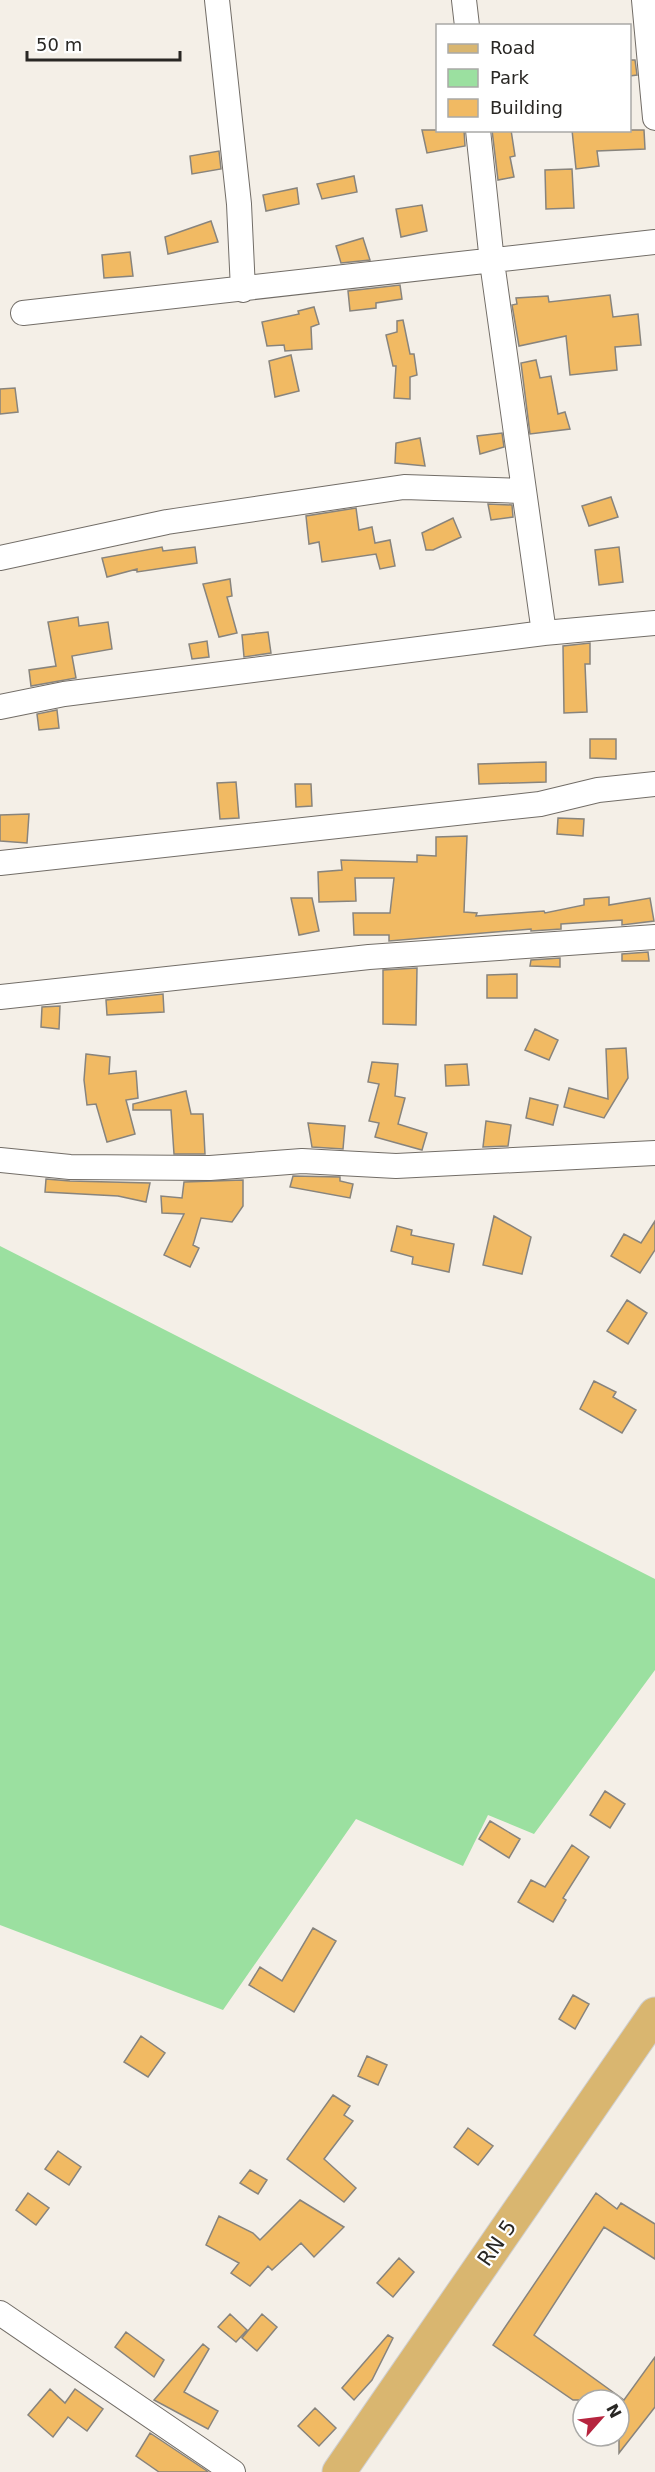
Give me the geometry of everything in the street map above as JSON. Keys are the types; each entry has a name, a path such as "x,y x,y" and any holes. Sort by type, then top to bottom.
{"main road":[{"name":"RN 5","path":"339,2472 655,2014"}],"street":[{"path":"217,0 239,204 243,290"},
{"path":"464,0 467,24"},
{"path":"644,0 655,117"},
{"path":"478,132 492,262 522,491 544,633"},
{"path":"23,313 655,242"},
{"path":"0,558 167,522 404,487 522,491"},
{"path":"0,707 64,694 544,633 655,623"},
{"path":"0,863 540,804 598,790 655,784"},
{"path":"0,997 369,957 655,937"},
{"path":"0,1160 70,1167 210,1168 302,1161 396,1166 655,1153"},
{"path":"0,2313 232,2472"}],"green space":[{"path":"0,1246 655,1579 655,1670 534,1834 488,1815 463,1866 356,1819 223,2010 0,1925"}],"building":[{"path":"631,60 635,60 637,75 631,76"},
{"path":"422,130 464,132 465,146 427,153"},
{"path":"644,130 645,149 597,151 599,166 576,169 572,132"},
{"path":"492,132 511,132 515,156 510,157 514,177 498,180"},
{"path":"219,151 221,169 192,174 190,156"},
{"path":"572,169 574,208 546,209 545,170"},
{"path":"354,176 357,192 322,199 317,184"},
{"path":"297,188 299,204 266,211 263,195"},
{"path":"422,205 427,231 401,237 396,209"},
{"path":"211,221 218,242 168,254 165,237"},
{"path":"363,238 370,260 341,263 336,246"},
{"path":"130,252 133,276 104,278 102,255"},
{"path":"400,285 402,299 376,303 376,308 350,311 348,291"},
{"path":"610,295 613,317 638,314 641,345 615,347 617,370 570,375 566,336 519,346 512,305 517,304 516,298 548,296 549,302"},
{"path":"314,307 319,324 311,327 312,349 285,351 284,345 267,346 262,322 299,314 298,311"},
{"path":"403,320 410,354 414,354 417,375 410,377 410,399 394,398 396,366 393,366 386,335 397,332 397,321"},
{"path":"291,355 299,391 275,397 269,361"},
{"path":"536,360 540,378 551,376 558,414 565,412 570,429 530,434 521,363"},
{"path":"15,388 18,412 0,414 0,389"},
{"path":"502,433 504,447 480,454 477,436"},
{"path":"420,438 425,466 395,463 396,443"},
{"path":"611,497 618,517 589,526 582,506"},
{"path":"488,504 512,505 513,517 491,520"},
{"path":"356,508 359,530 372,527 375,543 390,540 395,566 380,569 376,554 322,562 319,542 309,544 306,516"},
{"path":"453,518 461,537 433,550 426,550 422,533"},
{"path":"162,547 163,551 195,547 197,563 137,572 137,569 107,577 102,558"},
{"path":"619,547 623,582 599,585 595,550"},
{"path":"230,579 232,596 227,597 237,633 219,637 203,584"},
{"path":"78,617 79,626 108,622 112,649 72,656 76,678 31,686 29,670 56,666 48,622"},
{"path":"268,632 271,653 244,657 242,635"},
{"path":"207,641 209,657 192,659 189,644"},
{"path":"590,643 590,664 585,664 587,712 564,713 563,646"},
{"path":"57,710 59,728 39,730 37,714"},
{"path":"590,739 616,739 616,759 590,758"},
{"path":"546,762 546,782 479,784 478,764"},
{"path":"236,782 239,818 220,819 217,783"},
{"path":"295,784 311,784 312,806 296,807"},
{"path":"29,814 27,843 0,841 0,815"},
{"path":"558,818 584,819 583,836 557,834"},
{"path":"467,836 464,912 477,913 476,916 544,911 545,913 584,905 584,899 609,897 609,905 650,898 654,921 622,925 622,920 561,924 561,929 531,931 531,929 389,941 389,935 354,935 353,913 390,913 394,878 355,878 356,901 319,902 318,872 342,870 341,860 417,862 417,855 436,856 436,837"},
{"path":"291,898 312,898 319,931 299,935"},
{"path":"648,952 649,961 622,961 622,954"},
{"path":"560,958 560,967 530,966 531,960"},
{"path":"417,968 416,1025 383,1024 383,970"},
{"path":"517,974 517,998 487,998 487,975"},
{"path":"163,994 164,1012 107,1015 106,1000"},
{"path":"60,1006 59,1029 41,1027 42,1007"},
{"path":"535,1029 558,1040 549,1060 525,1050"},
{"path":"626,1048 628,1078 604,1118 564,1107 569,1088 608,1099 606,1049"},
{"path":"86,1054 110,1057 109,1074 136,1071 138,1098 126,1100 135,1134 107,1142 96,1104 87,1105 84,1080"},
{"path":"372,1062 398,1064 395,1096 405,1098 398,1124 427,1133 422,1150 375,1137 379,1123 369,1121 379,1084 368,1082"},
{"path":"467,1064 469,1085 446,1086 445,1065"},
{"path":"186,1091 191,1114 203,1114 205,1154 174,1154 171,1110 133,1110 133,1104"},
{"path":"530,1098 558,1105 553,1125 526,1118"},
{"path":"486,1121 511,1125 508,1146 483,1147"},
{"path":"308,1123 345,1126 343,1149 312,1147"},
{"path":"293,1176 340,1177 340,1181 353,1184 350,1198 290,1187"},
{"path":"46,1179 150,1183 146,1202 118,1196 45,1192"},
{"path":"243,1180 243,1206 232,1222 201,1218 193,1245 199,1248 190,1267 164,1255 184,1214 162,1213 161,1196 182,1198 184,1182"},
{"path":"494,1216 531,1237 522,1274 483,1265"},
{"path":"655,1221 655,1250 640,1273 611,1256 624,1234 641,1243"},
{"path":"397,1226 412,1230 411,1235 454,1244 449,1272 412,1264 413,1257 391,1251"},
{"path":"627,1300 647,1313 628,1344 607,1331"},
{"path":"594,1381 616,1392 613,1397 636,1410 622,1433 580,1409"},
{"path":"605,1791 625,1804 610,1828 590,1815"},
{"path":"490,1821 520,1839 509,1858 479,1839"},
{"path":"572,1845 589,1857 563,1898 566,1900 553,1922 518,1902 531,1880 545,1887"},
{"path":"313,1928 336,1941 294,2012 249,1985 260,1967 282,1981"},
{"path":"573,1995 589,2004 575,2029 559,2019"},
{"path":"141,2036 165,2053 148,2077 124,2062"},
{"path":"367,2056 387,2065 378,2085 358,2076"},
{"path":"333,2095 350,2106 344,2115 353,2121 324,2159 356,2188 344,2202 287,2159"},
{"path":"468,2128 493,2146 478,2165 454,2147"},
{"path":"58,2151 81,2167 69,2185 45,2169"},
{"path":"250,2170 267,2180 258,2194 240,2183"},
{"path":"28,2193 49,2208 36,2225 16,2210"},
{"path":"596,2193 617,2209 621,2203 655,2224 655,2259 604,2227 534,2335 607,2388 571,2388 571,2399 493,2345"},
{"path":"300,2200 344,2227 314,2257 301,2243 272,2270 268,2266 250,2286 231,2273 239,2263 206,2245 219,2216 253,2233 260,2240"},
{"path":"399,2258 414,2272 393,2297 377,2283"},
{"path":"230,2314 247,2330 236,2342 218,2327"},
{"path":"262,2314 277,2327 257,2351 242,2338"},
{"path":"126,2332 164,2360 154,2377 115,2347"},
{"path":"388,2335 393,2338 372,2380 354,2400 342,2388"},
{"path":"203,2344 209,2349 184,2392 218,2411 208,2429 154,2400"},
{"path":"655,2357 655,2407 631,2438 631,2390"},
{"path":"50,2389 65,2403 75,2389 103,2409 87,2431 68,2417 53,2437 28,2415"},
{"path":"315,2408 336,2428 319,2446 298,2426"},
{"path":"150,2433 208,2472 159,2472 136,2456"}]}
